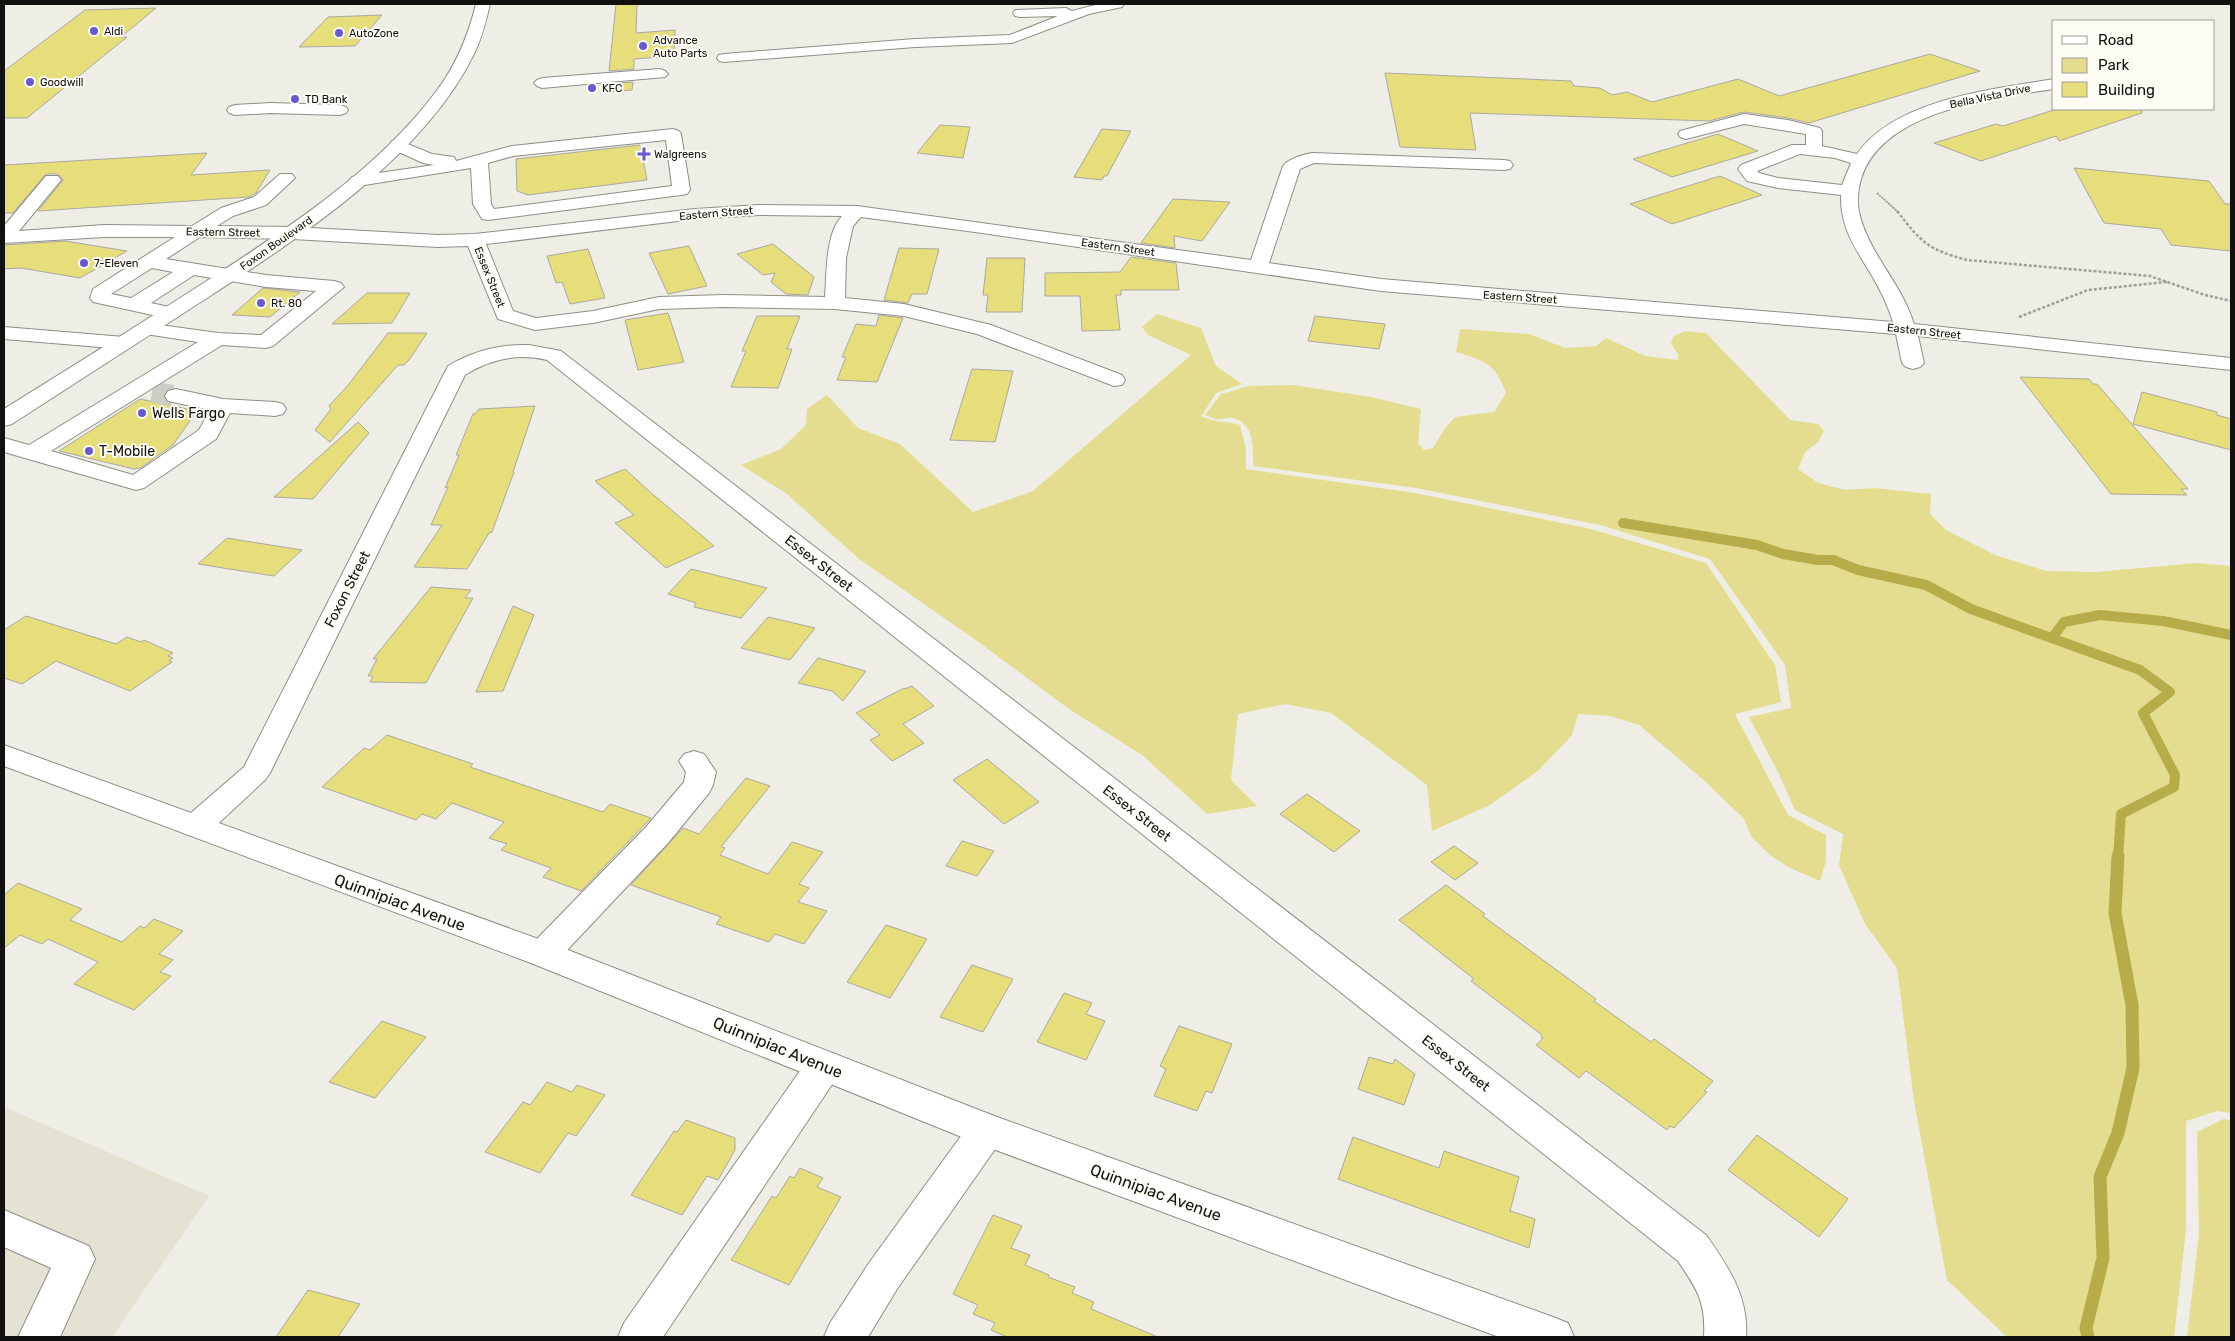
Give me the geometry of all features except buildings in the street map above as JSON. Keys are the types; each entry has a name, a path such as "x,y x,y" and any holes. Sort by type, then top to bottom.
{"street":[{"name":"Foxon Boulevard","path":"4,418 230,276 292,233 358,181 422,121 455,76 465,58 482,4"},
{"path":"724,58 915,43 1012,39 1084,11 1117,4"},
{"path":"1020,13 1084,11"},
{"path":"542,84 660,74"},
{"name":"Bella Vista Drive","path":"1913,363 1906,329 1886,282 1857,236 1849,209 1848,191 1853,170 1872,146 1897,126 1946,105 1970,98 2052,84"},
{"path":"235,110 270,108 340,110"},
{"path":"1686,134 1744,119 1788,125 1814,131 1814,150"},
{"path":"358,181 460,166 512,151 673,134 681,190 488,215 470,240"},
{"path":"398,145 429,159 441,161 479,160"},
{"path":"1848,191 1778,183 1753,177 1747,169 1798,149 1837,153 1860,160"},
{"path":"1258,267 1292,166 1305,160 1312,158 1504,165"},
{"path":"479,160 482,204 488,215"},
{"path":"171,313 100,298 100,293 200,231 227,212 260,201 286,178"},
{"path":"4,237 52,180"},
{"name":"Eastern Street","path":"4,237 104,231 200,231 292,233 438,241 470,240 695,214 759,210 857,212 975,226 1381,285 1906,329 2231,364"},
{"path":"857,212 844,226 837,258 835,303 904,310 984,329 1114,380"},
{"name":"Essex Street","path":"470,240 505,315 535,324 593,317 660,303 771,300 835,303"},
{"path":"146,330 218,339 266,342 334,287 230,276 149,262"},
{"path":"134,305 190,269"},
{"path":"4,332 124,343"},
{"path":"32,453 145,390 218,339"},
{"name":"Essex Street","path":"494,354 535,350 554,355 1692,1248 1716,1283 1726,1320 1726,1337"},
{"name":"Foxon Street","path":"196,826 255,773 456,371 470,360 494,354"},
{"path":"176,396 223,406 275,409"},
{"path":"4,445 136,483 208,434 223,406"},
{"name":"Quinnipiac Avenue","path":"4,755 543,954 987,1130 1552,1337"},
{"path":"543,954 657,835 698,785 701,772 694,762"},
{"path":"639,1337 824,1066"},
{"path":"845,1337 883,1276 987,1130"},
{"path":"4,1228 75,1259 40,1337"}],"path":[{"path":"1877,193 1895,207 1915,234 1926,245 1943,254 1967,260 2150,276 2205,295 2231,301"},
{"path":"2013,318 2088,290 2167,282"}],"shaded area":[{"path":"4,1107 209,1196 112,1337 4,1337"}],"green space":[{"path":"1157,314 1201,328 1216,366 1242,384 1216,393 1201,417 1240,425 1246,449 1246,469 1415,493 1591,529 1706,563 1775,665 1781,702 1735,714 1788,815 1826,835 1826,861 1820,881 1788,867 1770,855 1751,836 1744,819 1706,782 1639,725 1610,716 1578,714 1572,735 1539,770 1490,805 1432,831 1427,785 1331,713 1285,704 1238,714 1231,780 1257,806 1207,814 1142,755 1069,709 973,638 859,559 787,494 741,465 781,449 806,425 807,409 827,395 858,428 900,444 973,512 1033,491 1191,355 1148,335 1142,327"},
{"path":"1460,329 1529,334 1565,348 1596,346 1606,338 1645,356 1678,360 1678,354 1671,344 1673,337 1685,331 1706,333 1790,420 1818,424 1824,431 1818,442 1805,452 1798,469 1818,483 1845,490 1874,488 1931,494 1930,514 1946,530 1995,555 2046,571 2096,572 2196,563 2231,566 2231,1113 2217,1111 2186,1121 2186,1229 2174,1337 2007,1337 1947,1280 1914,1101 1897,968 1865,924 1839,865 1843,834 1795,810 1778,772 1749,717 1791,708 1785,665 1710,559 1600,525 1416,488 1253,466 1251,437 1245,426 1233,418 1216,419 1205,415 1221,394 1249,386 1293,385 1371,397 1421,409 1418,443 1424,450 1433,448 1445,428 1455,417 1494,412 1506,393 1498,375 1493,369 1482,361 1456,352"},
{"path":"2223,1119 2231,1120 2231,1337 2187,1337 2199,1234 2197,1132"}],"waterway":[{"path":"1623,523 1757,545 1783,554 1818,560 1833,560 1858,570 1926,585 1971,609 2140,670 2170,692 2143,713 2175,775 2174,787 2121,814 2118,858"},
{"path":"2052,638 2064,622 2100,615 2163,621 2231,635"},
{"path":"2088,1337 2086,1328 2103,1258 2100,1177 2118,1133 2133,1068 2132,1005 2115,913 2118,856"}],"tunnel":[{"path":"152,392 176,396"}],"place":[{"name":"Aldi","path":"94,31"},
{"name":"AutoZone","path":"339,33"},
{"name":"Advance Auto Parts","path":"643,46"},
{"name":"Goodwill","path":"30,82"},
{"name":"KFC","path":"592,88"},
{"name":"TD Bank","path":"295,99"},
{"name":"Walgreens","path":"644,154"},
{"name":"7-Eleven","path":"84,263"},
{"name":"Rt. 80","path":"261,303"},
{"name":"Wells Fargo","path":"142,413"},
{"name":"T-Mobile","path":"89,451"}]}
